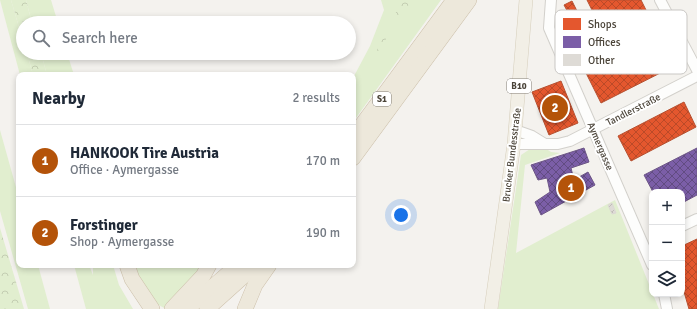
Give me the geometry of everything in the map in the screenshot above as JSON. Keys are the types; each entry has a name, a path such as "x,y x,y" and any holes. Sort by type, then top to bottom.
{"highway":[{"name":"S1","path":"356,133 454,0"},
{"name":"S1","path":"356,154 469,0"},
{"path":"119,268 126,288 146,307"},
{"path":"127,268 146,307"},
{"path":"172,309 203,276 207,268"},
{"path":"187,309 235,268"},
{"path":"207,309 253,268"},
{"path":"245,309 255,285 267,268"}],"main road":[{"name":"Brucker Bundesstraße","path":"491,309 514,144 526,0"}],"street":[{"name":"Aymergasse","path":"551,0 550,28 555,39"},
{"path":"660,0 665,10"},
{"path":"687,51 697,70"},
{"name":"Aymergasse","path":"570,74 648,244 651,261"},
{"name":"Tandlerstraße","path":"514,144 558,144 570,141 697,76"},
{"path":"515,130 532,136 545,144"},
{"path":"684,225 697,219"},
{"path":"665,297 667,309"}],"green space":[{"path":"0,0 11,0 16,17 16,60"},
{"path":"11,0 26,0 30,16 16,17"},
{"path":"26,0 51,0 56,16 30,16"},
{"path":"381,0 441,0 356,118 356,72 370,46 384,10"},
{"path":"403,0 412,0 389,34 373,62 381,39"},
{"path":"16,60 29,60 32,72 19,72"},
{"path":"29,60 43,60 46,72 32,72"},
{"path":"43,60 69,60 73,72 46,72"},
{"path":"0,130 16,187 16,267 0,211"},
{"path":"545,148 551,152 560,153 525,165 516,253 615,200 649,284 649,297 654,297 659,309 498,309 521,155 530,149"},
{"path":"0,228 24,309 0,309"},
{"path":"16,268 39,268 50,309 28,309"},
{"path":"75,268 90,268 93,275 93,268 114,268 119,285 133,309 86,309"},
{"path":"132,268 202,268 166,309 155,303"}],"building: Shops":[{"path":"587,0 641,0 646,10 592,10"},
{"path":"572,1 576,10 567,10 564,5"},
{"path":"586,74 658,74 601,103"},
{"path":"561,81 578,123 549,135 532,92"},
{"path":"684,102 696,127 631,161 618,136"},
{"path":"697,239 697,309 689,309 685,295 685,245"}],"building: Offices":[{"path":"584,148 589,162 571,168 574,180 588,172 595,185 541,215 535,202 550,192 547,178 538,180 531,165"},
{"path":"697,148 697,195 685,201 685,189 651,189 644,175"}],"building: Other":[{"path":"612,203 616,213 612,214 608,205"}],"place":[{"name":"Forstinger","path":"555,108"},
{"name":"HANKOOK Tire Austria","path":"571,188"}]}
